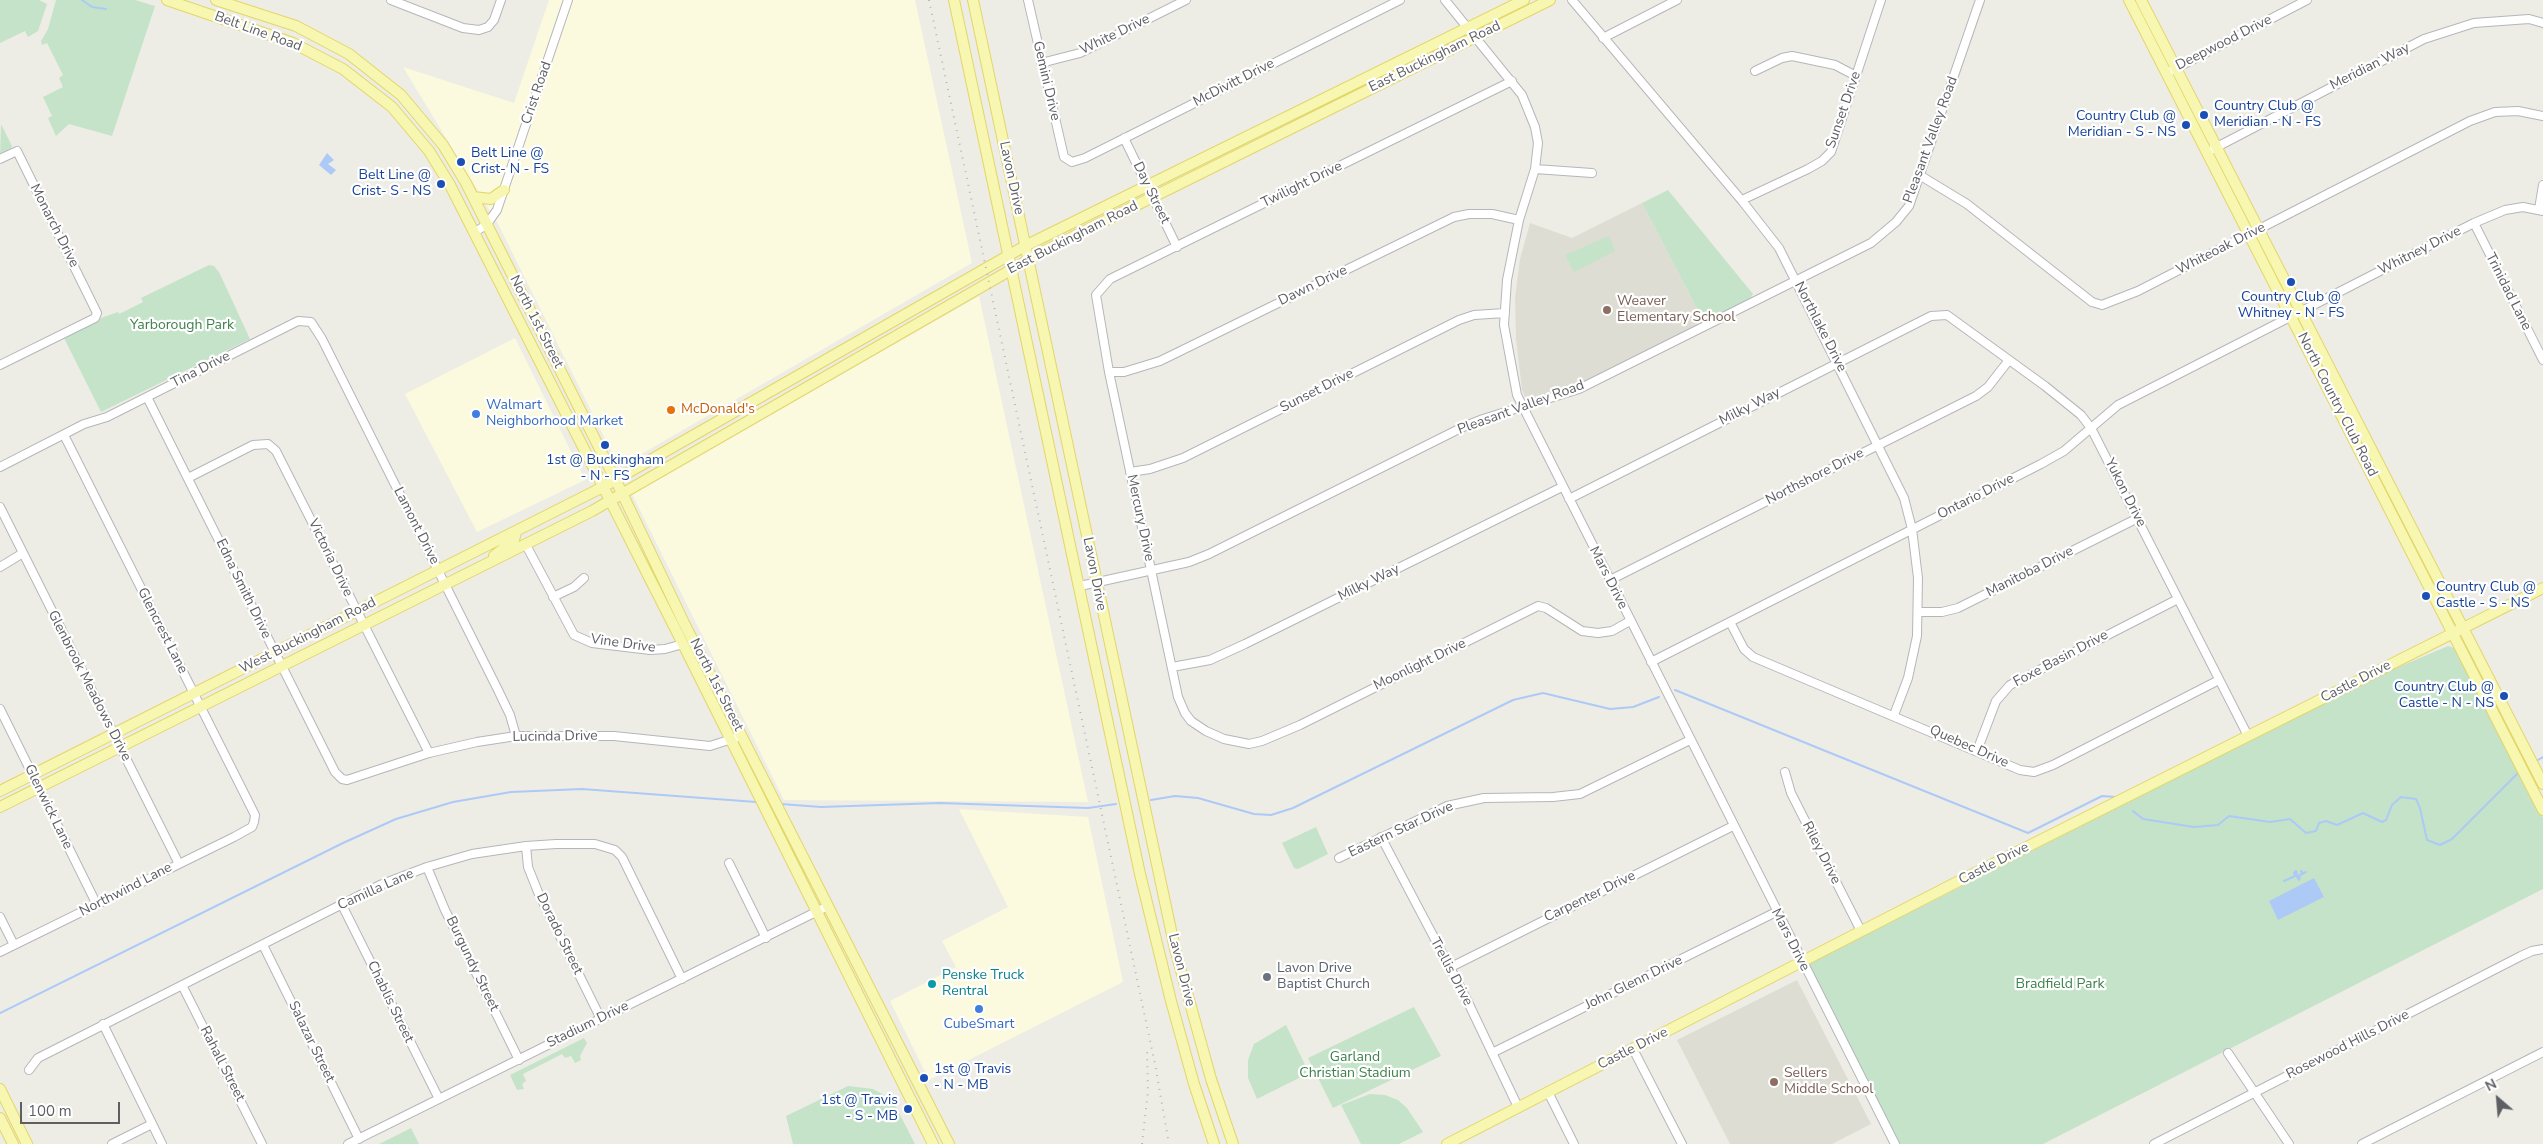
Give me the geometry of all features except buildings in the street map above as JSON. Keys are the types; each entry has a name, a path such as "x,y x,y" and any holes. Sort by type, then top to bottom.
{"main road":[{"name":"Belt Line Road","path":"167,0 293,42 343,69 372,89 392,106 429,152 450,185 474,233"},
{"name":"Belt Line Road","path":"216,0 296,26 349,54 379,75 401,95 443,145 486,224"},
{"name":"Lavon Drive","path":"954,0 1154,935 1194,1084 1214,1144"},
{"name":"Lavon Drive","path":"973,0 1170,928 1202,1051 1233,1144"},
{"name":"East Buckingham Road","path":"616,480 1026,246 1524,0"},
{"name":"East Buckingham Road","path":"610,500 1028,260 1550,0"},
{"name":"North Country Club Road","path":"2129,0 2250,234 2386,477 2542,782"},
{"name":"North Country Club Road","path":"2141,0 2259,229 2297,315 2376,482 2543,810"},
{"path":"473,197 491,199 504,190"},
{"name":"North 1st Street","path":"486,224 616,480 668,602 683,644 933,1144"},
{"name":"North 1st Street","path":"474,233 603,488 742,735 949,1144"},
{"path":"530,344 543,336"},
{"path":"786,382 793,395"},
{"path":"704,430 711,441"},
{"path":"2376,482 2386,477"},
{"name":"West Buckingham Road","path":"0,791 616,480"},
{"name":"West Buckingham Road","path":"0,807 281,664 487,565 610,500"},
{"path":"487,565 497,553 514,540 516,532"},
{"name":"Castle Drive","path":"1447,1144 1801,962 2543,588"},
{"path":"767,813 797,854 804,857"},
{"path":"1154,935 1170,928"},
{"path":"1171,1002 1189,1043 1196,1050 1202,1051"},
{"path":"0,1089 27,1144"},
{"path":"911,1103 924,1096"},
{"path":"0,1118 13,1144"}],"street":[{"path":"391,0 463,28 479,30 488,27 494,20 500,0"},
{"name":"Crist Road","path":"474,233 494,216 568,0"},
{"name":"Gemini Drive","path":"1028,0 1064,157 1067,161"},
{"name":"White Drive","path":"1042,63 1080,53 1186,0"},
{"name":"McDivitt Drive","path":"1067,161 1072,162 1086,158 1400,0"},
{"name":"Mars Drive","path":"1445,0 1522,94 1535,127 1538,143 1535,169 1510,255 1505,313 1508,355 1516,395 1732,826 1895,1144"},
{"name":"Northlake Drive","path":"1572,0 1774,240 1838,362 1904,498 1912,529 1918,578 1917,636 1908,678 1894,715"},
{"path":"1603,38 1677,0"},
{"name":"Sunset Drive","path":"1742,200 1815,165 1831,152 1881,0"},
{"name":"Pleasant Valley Road","path":"1080,586 1189,562 1209,554 1463,428 1579,389 1877,238 1896,222 1909,206 1921,176 1980,0"},
{"name":"Deepwood Drive","path":"2167,73 2307,0"},
{"name":"Meridian Way","path":"2207,152 2424,39 2474,22 2529,19 2543,23"},
{"path":"1755,71 1782,58 1792,56 1835,66 1856,76"},
{"name":"Twilight Drive","path":"1096,294 1110,279 1512,81"},
{"name":"Whiteoak Drive","path":"1921,176 1967,204 2092,302 2102,306 2138,291 2486,114 2518,111 2543,116"},
{"name":"Day Street","path":"1124,138 1177,247"},
{"name":"Monarch Drive","path":"0,159 17,151 96,310 95,318 0,366"},
{"path":"1535,169 1592,173"},
{"path":"2541,210 2543,185"},
{"name":"Whitney Drive","path":"2297,315 2474,223 2505,210 2523,208 2541,210"},
{"name":"Dawn Drive","path":"1109,372 1131,370 1160,362 1454,217 1469,214 1492,214 1519,220"},
{"name":"Trinidad Lane","path":"2474,223 2543,360"},
{"name":"Mercury Drive","path":"1096,294 1109,372 1178,697 1191,721 1206,731"},
{"name":"Sunset Drive","path":"1130,472 1150,469 1183,458 1459,320 1474,315 1505,313"},
{"name":"Yukon Drive","path":"1932,316 1948,315 2081,415 2091,428 2248,736"},
{"name":"Ontario Drive","path":"1651,662 2041,464 2064,451 2118,405 2297,315"},
{"name":"Milky Way","path":"1569,499 1932,316"},
{"name":"Tina Drive","path":"0,467 147,397 295,322 308,320"},
{"name":"Lamont Drive","path":"308,320 313,324 322,339 498,690 510,715 516,736"},
{"name":"Northshore Drive","path":"1610,580 1976,396 1988,387 2009,360"},
{"name":"Edna Smith Drive","path":"147,397 334,772 342,779"},
{"name":"Glencrest Lane","path":"64,435 255,815 252,827"},
{"name":"Victoria Drive","path":"188,478 254,445 265,443 271,446 283,462 356,612 429,753"},
{"name":"Milky Way","path":"1172,667 1204,662 1244,644 1562,487"},
{"name":"Glenbrook Meadows Drive","path":"0,507 179,864"},
{"name":"Manitoba Drive","path":"1918,612 1942,612 1958,608 2138,518"},
{"name":"Vine Drive","path":"526,545 574,635 592,643 650,650 665,650 683,644"},
{"path":"0,567 23,553"},
{"path":"553,597 574,587 584,578"},
{"name":"Foxe Basin Drive","path":"1977,751 1996,701 2010,685 2178,599"},
{"name":"Moonlight Drive","path":"1206,731 1224,739 1249,744 1262,741 1538,606 1546,608 1582,631 1598,633 1612,631 1630,621"},
{"name":"Quebec Drive","path":"1730,622 1744,649 1753,656 2020,770 2034,772 2053,765 2219,680"},
{"name":"Glenwick Lane","path":"0,709 97,905"},
{"name":"Lucinda Drive","path":"342,779 347,780 429,753 516,736 614,736 710,746 742,735"},
{"name":"Eastern Star Drive","path":"1339,858 1447,806 1466,801 1580,794 1690,740"},
{"name":"Riley Drive","path":"1785,772 1791,793 1861,932"},
{"name":"Carpenter Drive","path":"1448,968 1732,826"},
{"name":"Northwind Lane","path":"0,952 252,827"},
{"name":"Trellis Drive","path":"1381,837 1518,1107"},
{"name":"Camilla Lane","path":"29,1070 38,1058 380,885 427,867 472,854 526,846 595,844 615,850 622,857 682,979"},
{"name":"Dorado Street","path":"526,846 528,867 538,892 601,1019"},
{"path":"729,863 766,938"},
{"name":"Burgundy Street","path":"427,867 445,910 519,1060"},
{"name":"Chablis Street","path":"342,905 438,1099"},
{"name":"Stadium Drive","path":"348,1144 828,906"},
{"name":"John Glenn Drive","path":"1492,1053 1776,912"},
{"path":"0,917 14,945"},
{"name":"Salazar Street","path":"263,945 359,1139"},
{"name":"Rosewood Hills Drive","path":"2154,1144 2521,956 2543,949"},
{"name":"Rahall Street","path":"182,985 262,1144"},
{"path":"104,1024 162,1144"},
{"path":"1633,1049 1682,1144"},
{"path":"2228,1052 2289,1144"},
{"path":"2362,1144 2543,1052"},
{"path":"1548,1092 1574,1144"},
{"path":"112,1144 152,1124"}],"shaded area":[{"path":"549,0 915,0 972,263 619,467 498,224 403,67 514,103"},
{"name":"Weaver Elementary School","path":"1642,203 1704,322 1575,387 1526,399 1522,390 1516,339 1515,298 1520,259 1530,223 1572,238"},
{"path":"979,296 1088,802 784,800 632,494"},
{"path":"515,338 585,480 477,532 405,394"},
{"path":"959,809 1088,817 1123,982 929,1080 890,1001 956,967 942,941 1008,907"},
{"name":"Sellers Middle School","path":"1797,980 1871,1124 1832,1144 1730,1144 1677,1040"}],"green space":[{"path":"0,0 39,0 47,4 38,31 28,37 25,31 0,43"},
{"path":"56,0 135,0 155,6 112,136 69,124 56,136 48,118 52,116 43,97 63,87 59,78 63,75 47,43 42,45 41,41 48,29"},
{"path":"1,124 12,146 9,152 0,157"},
{"path":"1668,190 1753,294 1750,299 1704,322 1642,203"},
{"path":"1609,236 1615,251 1574,272 1565,255"},
{"name":"Yarborough Park","path":"209,265 214,266 219,272 250,339 101,412 64,338 101,318 118,312 119,314 143,302 141,298"},
{"name":"Bradfield Park","path":"2448,646 2457,649 2543,818 2543,889 2043,1144 1900,1144 1808,964 2380,675"},
{"path":"1316,827 1328,854 1298,869 1294,868 1282,843"},
{"name":"Garland Christian Stadium","path":"1414,1007 1441,1056 1333,1108 1308,1058"},
{"path":"1286,1025 1307,1069 1305,1075 1257,1099 1248,1078 1248,1060 1254,1044"},
{"path":"584,1038 587,1043 580,1056 581,1060 575,1063 571,1056 565,1058 562,1054 523,1074 526,1081 522,1084 524,1089 517,1090 510,1075"},
{"path":"848,1086 873,1089 886,1096 896,1107 915,1144 793,1144 786,1116"},
{"path":"1370,1094 1385,1095 1398,1100 1407,1108 1423,1132 1399,1144 1361,1144 1341,1105"},
{"path":"411,1128 419,1144 379,1144"}],"water":[{"path":"327,153 334,160 328,164 336,170 331,175 319,165"},
{"path":"2314,878 2324,897 2278,920 2269,901"}],"waterway":[{"path":"82,0 92,7 106,9"},
{"path":"1675,690 2028,833 2102,796 2115,797"},
{"path":"1151,800 1175,796 1198,798 1254,814 1271,815 1293,808 1513,700 1543,693 1610,709 1633,707 1659,697"},
{"path":"2536,761 2543,757"},
{"path":"2133,811 2143,819 2194,827 2218,825 2229,816 2270,822 2290,819 2306,833 2316,831 2319,823 2326,821 2337,825 2363,813 2382,822 2386,820 2392,805 2401,797 2416,799 2420,808 2427,840 2440,845 2452,839 2520,771"},
{"path":"0,1013 343,843 396,819 453,802 511,792 582,789 756,802"},
{"path":"781,804 821,807 940,803 1088,808 1116,804"},
{"path":"2297,875 2296,871 2294,873 2295,875 2297,875 2297,876 2299,876 2300,877 2299,880 2297,877 2299,876 2299,875 2303,874 2303,873"},
{"path":"2303,873 2301,871 2302,874 2306,872"},
{"path":"2284,881 2295,876"}],"railway":[{"path":"929,0 1155,1064 1169,1144"},
{"path":"1142,1144 1148,1091 1147,1048"}],"place":[{"name":"Country Club @ Meridian - N - FS","path":"2204,115"},
{"name":"Country Club @ Meridian - S - NS","path":"2186,125"},
{"name":"Belt Line @ Crist- N - FS","path":"461,162"},
{"name":"Belt Line @ Crist- S - NS","path":"441,184"},
{"name":"Country Club @ Whitney - N - FS","path":"2291,282"},
{"name":"Weaver Elementary School","path":"1607,310"},
{"name":"McDonald's","path":"671,410"},
{"name":"Walmart Neighborhood Market","path":"476,414"},
{"name":"1st @ Buckingham - N - FS","path":"605,445"},
{"name":"Country Club @ Castle - S - NS","path":"2426,596"},
{"name":"Country Club @ Castle - N - NS","path":"2504,696"},
{"name":"Lavon Drive Baptist Church","path":"1267,977"},
{"name":"Penske Truck Rentral","path":"932,984"},
{"name":"CubeSmart","path":"979,1009"},
{"name":"1st @ Travis - N - MB","path":"924,1078"},
{"name":"Sellers Middle School","path":"1774,1082"},
{"name":"1st @ Travis - S - MB","path":"908,1109"}]}
